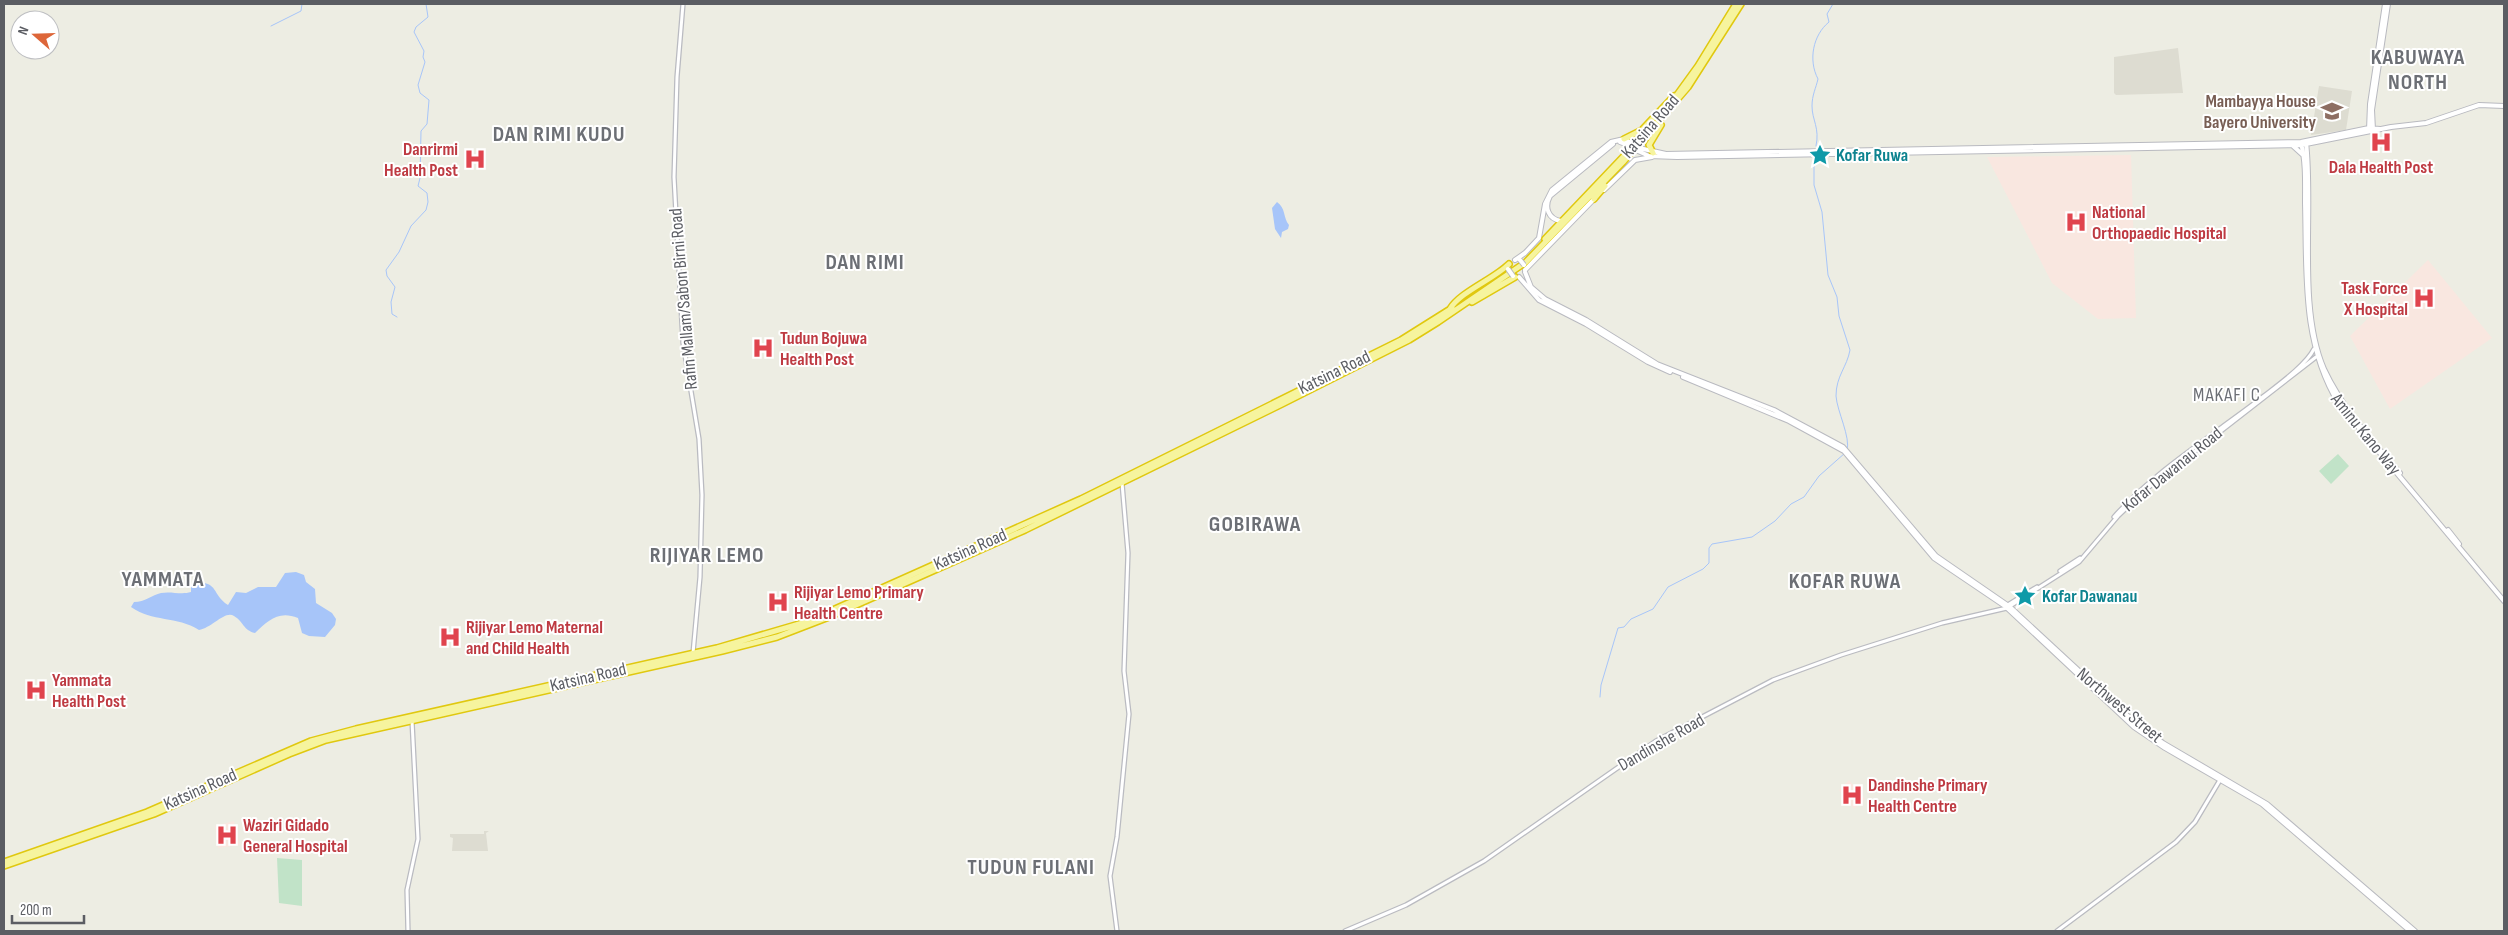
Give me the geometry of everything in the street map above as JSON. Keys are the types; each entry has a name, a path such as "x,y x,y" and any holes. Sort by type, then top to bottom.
{"highway":[{"name":"Katsina Road","path":"4,866 154,814 305,747 348,734 722,651 777,637 829,617 941,568 1122,483 1409,340 1523,261 1679,96 1736,4"},
{"name":"Katsina Road","path":"4,862 147,812 318,738 693,653 760,637 806,622 1036,521 1401,340 1450,312 1526,262 1631,154 1707,60 1741,4"},
{"path":"1624,139 1642,130 1670,99 1679,96 1677,106 1651,140 1649,145 1654,154"},
{"path":"1594,199 1624,165 1631,154"},
{"path":"1450,312 1462,297 1509,267"},
{"path":"1450,312 1462,310 1515,276"}],"main road":[{"path":"2371,130 2369,120 2386,4"},
{"path":"2371,130 2386,4"},
{"path":"1846,451 1781,418 1656,366 1586,324 1539,300 1515,276 1509,267 1525,254 1539,238 1545,204 1549,194 1601,149 1611,142 1624,139 1637,149 1654,154 2313,143 2371,130 2426,123 2479,105 2504,106"},
{"path":"2362,130 2369,120"},
{"path":"2214,145 2292,145 2362,130 2371,130"},
{"path":"1561,221 1552,217 1547,209 1548,199 1554,192 1611,146 1620,142 1632,145"},
{"name":"Aminu Kano Way","path":"2304,143 2308,310 2316,357 2338,398 2504,601"},
{"path":"2292,145 2305,154 2313,143"},
{"path":"1515,276 1525,269 1631,163 1654,154"},
{"path":"1517,260 1525,269 1531,287 1545,299 1586,320 1650,360 1774,410 1846,451"},
{"name":"Aminu Kano Way","path":"2308,268 2311,312 2318,351 2338,398 2504,597"},
{"name":"Northwest Street","path":"1846,451 1936,556 2007,607 2131,719 2163,743 2267,804 2415,931"},
{"name":"Northwest Street","path":"2007,607 2134,727 2165,748 2270,810 2410,931"}],"street":[{"name":"Rafin Mallam/Sabon Birni Road","path":"683,4 677,76 674,177 683,342 699,438 702,495 700,577 693,653"},
{"name":"Kofar Dawanau Road","path":"2067,568 2080,558 2131,499 2276,387 2310,357 2314,349"},
{"name":"Kofar Dawanau Road","path":"2067,568 2082,559 2104,531 2145,490 2316,357"},
{"path":"1117,931 1110,876 1116,844 1129,714 1124,672 1128,559 1122,483"},
{"name":"Dandinshe Road","path":"1345,931 1406,905 1484,861 1656,741 1773,680 1855,650 1942,623 2007,607 2067,568"},
{"path":"408,931 407,890 418,839 412,720"},
{"path":"2057,931 2176,842 2195,822 2220,780"}],"shaded area":[{"path":"2178,48 2183,93 2116,95 2114,93 2114,57"},
{"name":"Mambayya House Bayero University","path":"2319,86 2352,91 2346,130 2311,135"},
{"name":"National Orthopaedic Hospital","path":"2131,155 2136,318 2098,319 2052,283 1987,157"},
{"name":"Task Force X Hospital","path":"2428,260 2492,338 2390,409 2350,336"},
{"name":"Dandinshe Primary Health Centre","path":"1849,780 1865,799 1854,809 1839,790"},
{"name":"Waziri Gidado General Hospital","path":"234,821 240,845 218,848 215,826"},
{"path":"484,831 489,831 486,833 488,851 452,851 453,838 450,837 450,834 484,834"}],"green space":[{"path":"2338,454 2349,466 2331,484 2319,471"},
{"path":"277,858 302,860 302,906 279,903"}],"water":[{"path":"1277,202 1282,207 1289,225 1288,229 1282,232 1281,238 1275,229 1272,208"},
{"path":"296,572 304,575 306,582 315,589 316,603 332,613 336,619 335,625 325,637 309,636 302,633 298,618 285,615 274,618 264,624 255,633 248,630 237,618 230,615 222,617 204,629 199,630 182,623 147,615 131,607 134,602 142,601 161,593 191,592 191,586 194,582 212,586 228,605 236,592 246,593 258,587 276,587 285,573"}],"waterway":[{"path":"271,26 301,11 302,4"},
{"path":"397,317 392,314 391,302 395,287 387,276 386,270 399,252 411,226 426,210 428,202 427,193 418,186 420,178 421,131 427,124 429,100 420,93 418,85 425,62 423,57 424,51 414,32 416,27 428,17 426,4"},
{"path":"1816,146 1817,134 1812,106 1818,79 1813,64 1813,56 1819,34 1829,22 1827,14 1833,4"},
{"path":"1814,159 1814,185 1822,212 1828,275 1837,297 1839,316 1850,350 1836,389 1839,409 1846,432 1847,450"},
{"path":"1600,697 1601,685 1618,628 1624,627 1631,619 1653,609 1668,587 1703,569 1709,563 1709,548 1712,544 1752,537 1775,521 1791,504 1804,497 1819,476 1845,453"}],"place":[{"name":"Mambayya House Bayero University","path":"2332,111"},
{"name":"Dala Health Post","path":"2381,142"},
{"name":"Kofar Ruwa","path":"1820,155"},
{"name":"Danrirmi Health Post","path":"475,159"},
{"name":"National Orthopaedic Hospital","path":"2076,222"},
{"name":"Task Force X Hospital","path":"2424,298"},
{"name":"Tudun Bojuwa Health Post","path":"763,348"},
{"name":"Kofar Dawanau","path":"2025,596"},
{"name":"Rijiyar Lemo Primary Health Centre","path":"778,602"},
{"name":"Rijiyar Lemo Maternal and Child Health","path":"450,637"},
{"name":"Yammata Health Post","path":"36,690"},
{"name":"Dandinshe Primary Health Centre","path":"1852,795"},
{"name":"Waziri Gidado General Hospital","path":"227,835"}],"district":[{"name":"KABUWAYA NORTH","path":"2418,68"},
{"name":"DAN RIMI KUDU","path":"559,133"},
{"name":"DAN RIMI","path":"865,261"},
{"name":"MAKAFI C","path":"2227,394"},
{"name":"GOBIRAWA","path":"1255,523"},
{"name":"RIJIYAR LEMO","path":"707,554"},
{"name":"YAMMATA","path":"163,578"},
{"name":"KOFAR RUWA","path":"1845,580"},
{"name":"TUDUN FULANI","path":"1031,866"}]}
